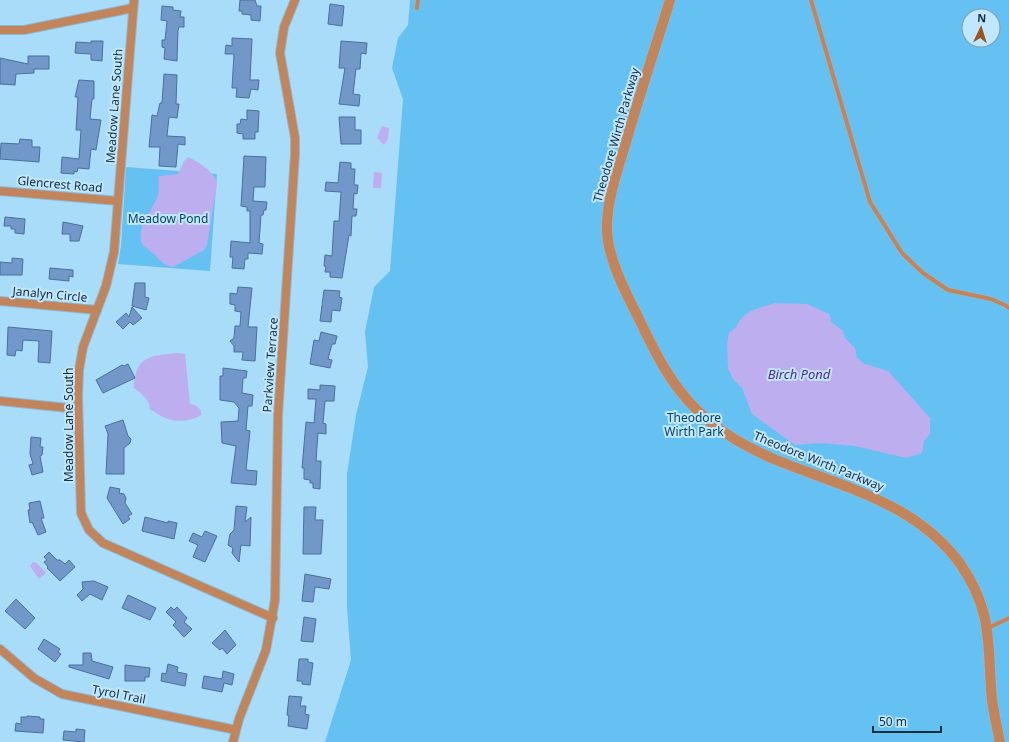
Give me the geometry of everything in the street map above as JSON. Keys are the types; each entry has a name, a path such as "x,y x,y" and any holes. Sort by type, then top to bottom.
{"street":[{"name":"Parkview Terrace","path":"236,730 266,650 273,618 277,577 279,400 295,154 294,138 280,49 284,27 295,0"},
{"name":"Theodore Wirth Parkway","path":"670,0 629,133 608,212 608,238 611,254 629,299 664,369 681,393 697,411 722,431 773,459 871,496 896,508 934,534 957,560 977,593 988,628 992,700 1000,742"},
{"name":"Meadow Lane South","path":"134,4 111,269 81,358 78,381 80,505 83,520 95,537 111,547 273,618"},
{"path":"0,30 24,30 134,4"},
{"name":"Glencrest Road","path":"0,191 118,201"},
{"name":"Janalyn Circle","path":"0,301 97,310"},
{"path":"0,401 78,409"},
{"name":"Tyrol Trail","path":"0,649 34,678 62,694 236,730"},
{"path":"233,742 236,730"}],"lane":[{"path":"418,0 418,8"},
{"path":"811,0 870,202 902,253 923,273 948,290 991,299 1009,308"},
{"path":"988,628 1009,618"}],"green space":[{"name":"Theodore Wirth Park","path":"410,0 1009,0 1009,742 325,742 351,660 347,608 347,474 356,415 368,367 365,332 374,287 390,271 403,99 392,68 398,38 408,25"},
{"name":"Meadow Pond","path":"126,167 217,174 210,271 118,264 121,246"}],"water":[{"path":"382,126 389,128 388,139 384,145 377,138"},
{"name":"Meadow Pond","path":"188,157 202,165 210,172 214,176 217,184 207,245 204,250 173,267 164,264 152,252 144,247 141,240 141,234 144,221 158,195 159,176 178,174 184,161"},
{"path":"374,172 382,173 381,188 373,188"},
{"name":"Birch Pond","path":"775,303 807,304 829,314 832,323 842,330 845,338 855,348 857,358 865,364 888,371 930,418 930,434 924,441 922,453 906,458 855,446 821,443 795,445 752,414 742,388 733,379 728,368 727,345 729,332 736,328 741,319 748,313"},
{"path":"178,353 185,354 190,404 195,405 201,410 201,415 192,419 181,421 170,420 150,410 147,400 134,388 136,373 142,362 159,355"},
{"path":"33,562 37,563 46,573 39,579 30,566"}],"building":[{"path":"240,0 255,0 257,6 261,6 260,21 251,20 251,15 242,14 242,11 239,11"},
{"path":"330,4 344,6 342,26 328,24"},
{"path":"162,6 173,7 173,10 181,11 180,17 184,17 184,27 179,27 178,30 177,61 164,59 165,48 162,47 162,40 165,40 167,21 161,20"},
{"path":"232,38 252,39 250,80 259,80 258,90 251,89 249,98 236,97 237,88 232,88 234,54 225,54 226,45 232,46"},
{"path":"91,41 103,41 102,61 91,60 91,54 75,53 76,42 91,43"},
{"path":"341,41 367,43 366,54 361,53 360,69 356,69 353,94 360,95 359,106 339,104 345,68 339,68"},
{"path":"28,56 49,56 49,69 34,69 34,73 16,74 15,85 0,84 0,58 28,64"},
{"path":"164,74 177,75 176,104 179,104 177,118 169,117 167,136 185,137 185,145 178,144 176,167 159,166 160,147 149,147 152,115 157,116 160,103 162,103"},
{"path":"79,80 94,81 94,99 92,99 90,119 101,120 96,150 91,149 89,169 78,168 77,172 74,171 74,174 61,173 62,157 79,159 81,130 76,130 78,97 75,97"},
{"path":"247,110 259,111 258,132 255,132 255,139 243,139 243,134 237,133 237,124 240,124 241,119 247,120"},
{"path":"339,117 355,117 355,130 361,130 361,144 341,144"},
{"path":"20,139 32,140 32,147 40,147 39,162 0,159 1,143 19,144"},
{"path":"244,156 266,157 265,187 254,187 253,201 267,202 266,210 264,210 263,215 261,215 259,243 263,244 262,254 248,253 248,259 245,259 244,269 232,268 233,257 230,257 231,241 250,243 250,211 247,211 247,207 241,206"},
{"path":"340,162 351,163 351,169 355,169 354,185 358,185 357,194 354,193 353,209 357,209 356,216 352,216 351,236 349,235 342,278 330,277 330,272 325,272 326,267 324,266 325,255 332,256 334,221 339,221 341,192 325,191 326,182 338,183"},
{"path":"5,217 25,219 24,234 15,233 15,229 11,229 11,226 4,226"},
{"path":"63,222 83,226 79,241 70,241 70,234 62,234"},
{"path":"12,258 23,259 22,275 0,275 0,262 12,263"},
{"path":"50,268 73,270 73,277 69,276 69,281 49,279"},
{"path":"135,283 145,283 145,297 149,298 146,310 132,306"},
{"path":"238,287 252,288 248,327 257,327 255,361 242,360 243,352 234,352 234,346 230,341 234,338 235,326 240,326 241,312 235,311 235,305 230,304 230,293 237,294"},
{"path":"324,290 340,291 339,297 342,298 340,311 332,310 331,322 320,321"},
{"path":"132,307 142,318 133,325 130,322 123,329 116,322 126,313 129,317"},
{"path":"8,327 52,331 50,363 38,362 39,341 23,340 22,351 16,350 15,356 7,355"},
{"path":"321,332 337,336 335,344 332,344 328,359 332,360 330,368 310,364 314,340 319,341"},
{"path":"128,364 135,378 103,393 96,380 122,365 124,366"},
{"path":"223,368 247,371 246,378 243,378 242,393 253,395 252,406 248,406 246,430 250,431 246,470 257,471 256,485 231,483 236,446 222,443 221,422 238,421 239,408 234,402 220,400 220,376 223,376"},
{"path":"320,385 335,386 334,401 325,401 323,423 326,424 326,434 318,433 316,461 321,461 320,489 313,488 313,483 310,483 310,480 304,479 304,468 302,468 306,422 314,423 316,399 308,399 308,389 320,390"},
{"path":"123,420 128,436 131,439 130,443 124,448 124,474 106,474 108,434 105,426"},
{"path":"31,437 41,438 40,447 43,447 42,455 40,456 43,472 32,475 29,465 33,464 30,454"},
{"path":"110,487 120,489 119,493 124,494 126,498 125,503 132,514 128,516 130,519 123,524 107,498"},
{"path":"40,501 44,518 41,518 46,532 38,535 32,522 30,523 28,510 30,510 29,503"},
{"path":"236,506 247,507 245,522 251,517 250,546 241,545 239,562 232,553 233,548 228,545 230,534 234,530"},
{"path":"304,507 316,507 315,520 323,520 321,554 303,554"},
{"path":"145,517 168,523 168,521 177,523 174,539 142,531"},
{"path":"205,531 217,536 205,562 193,557 198,545 189,541 193,533 202,537"},
{"path":"49,552 57,560 60,560 65,564 69,560 75,567 60,581 47,568 48,567 44,562 47,560 44,557"},
{"path":"305,574 331,579 329,589 315,587 313,602 302,601"},
{"path":"94,581 108,587 102,600 90,594 82,601 77,595 83,589 82,582"},
{"path":"128,595 156,608 150,620 122,608"},
{"path":"16,599 35,618 25,629 5,611"},
{"path":"171,607 174,610 177,607 187,618 184,622 192,629 184,637 173,625 176,622 166,612"},
{"path":"304,617 316,619 313,642 301,641"},
{"path":"225,630 236,645 227,654 222,648 220,650 212,643"},
{"path":"44,639 60,649 58,652 61,654 55,662 38,649"},
{"path":"83,653 91,653 92,661 113,667 109,679 69,667 69,665 83,665"},
{"path":"299,659 308,659 308,662 313,663 310,685 302,684 302,681 297,681"},
{"path":"168,664 178,667 177,672 187,674 185,686 161,681 162,673 166,674"},
{"path":"125,665 150,668 149,677 145,677 145,681 125,681"},
{"path":"223,671 234,674 232,685 224,683 222,692 202,688 204,676 222,679"},
{"path":"289,696 302,697 300,706 306,706 305,714 309,715 307,729 288,726 289,716 287,715"},
{"path":"21,717 40,717 40,719 44,719 43,733 15,731 16,723 21,724"},
{"path":"76,729 85,730 84,742 63,740 64,731 76,732"}]}
